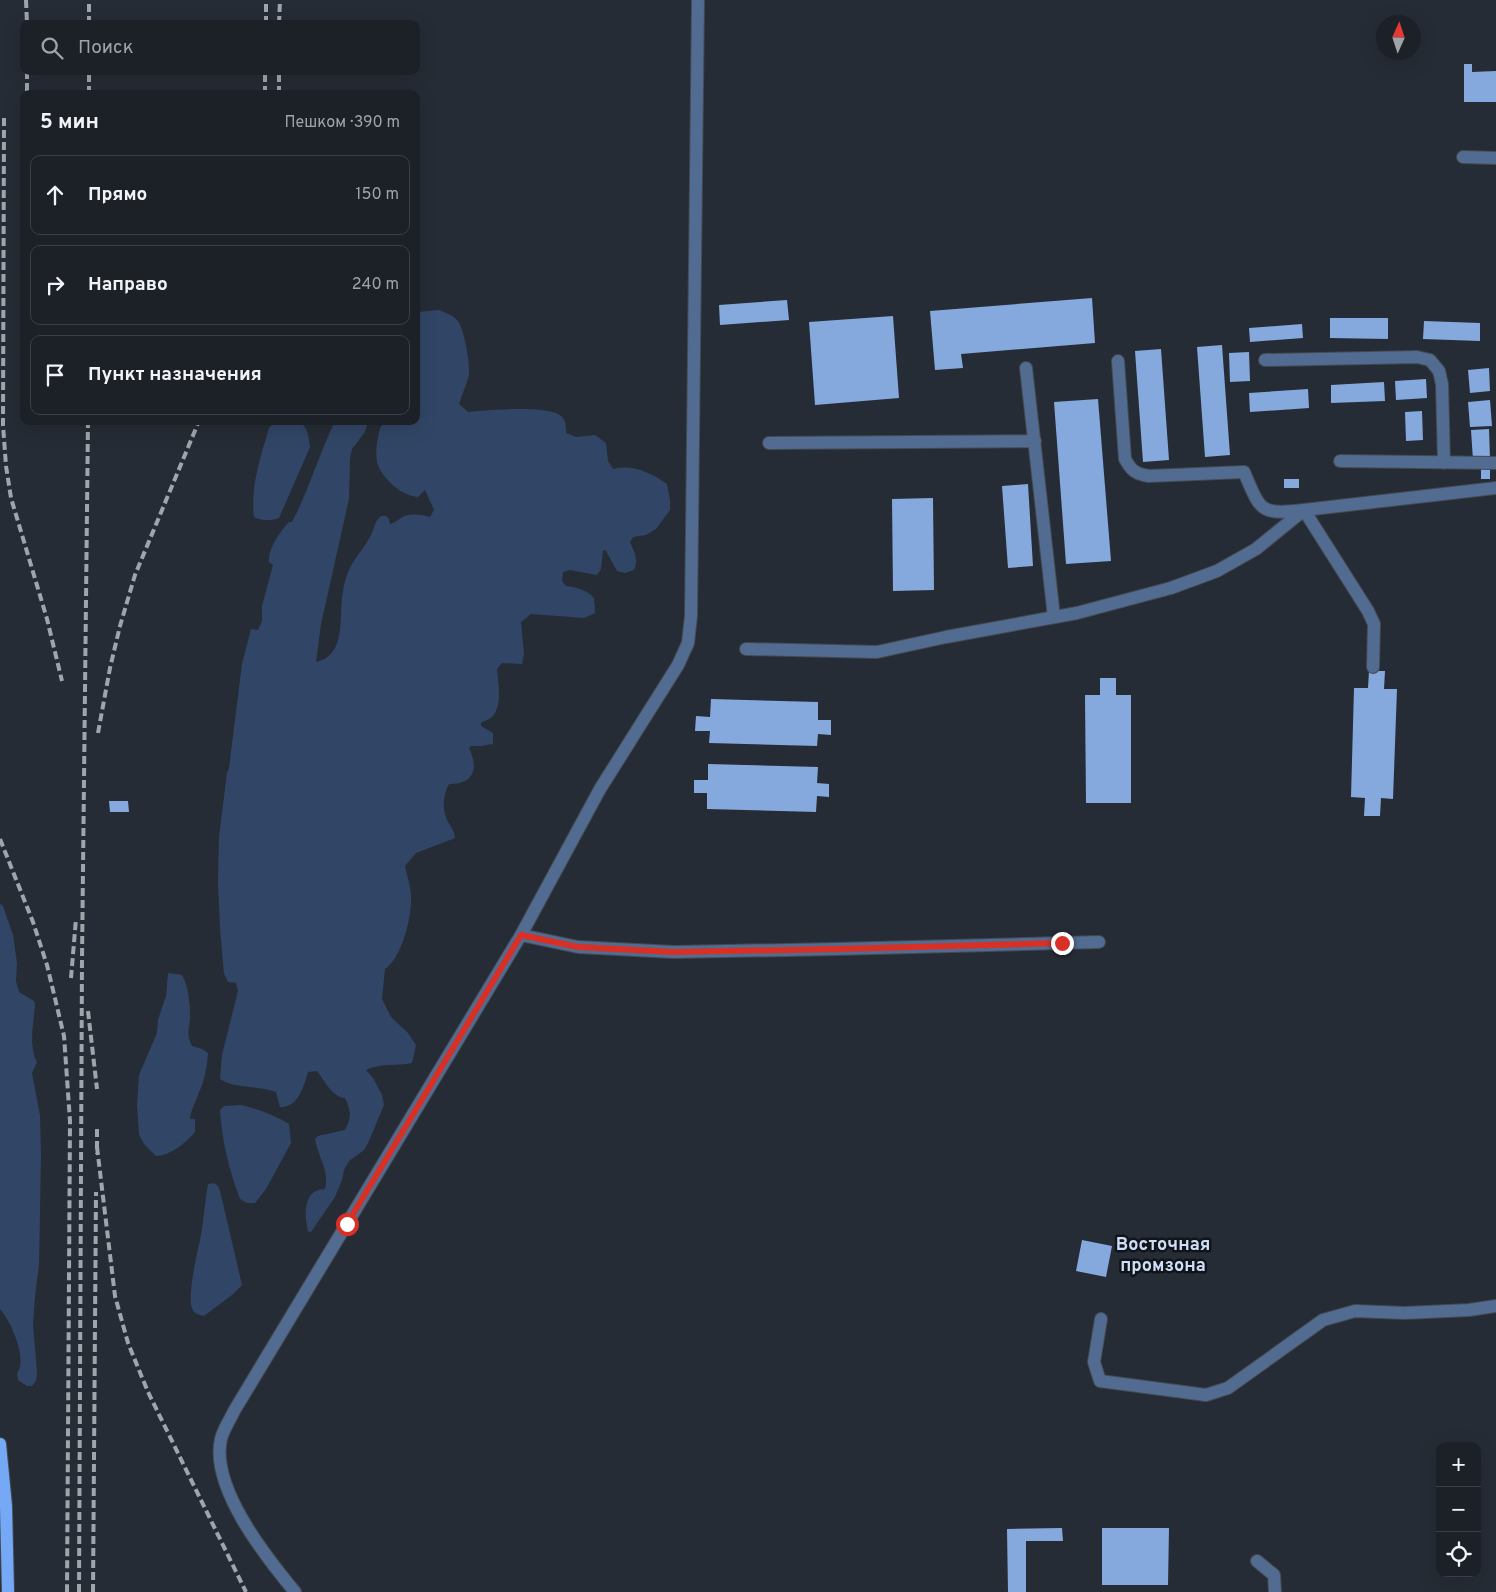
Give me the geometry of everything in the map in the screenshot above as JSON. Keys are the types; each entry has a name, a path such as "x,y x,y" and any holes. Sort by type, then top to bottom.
{"main road":[{"path":"0,1444 7,1539 8,1592"}],"lane":[{"path":"294,1592 274,1567 248,1528 227,1488 220,1464 221,1439 234,1411 521,935 600,789 678,664 688,643 691,616 698,0"},
{"path":"1464,157 1496,158"},
{"path":"1264,360 1417,357 1430,360 1439,371 1442,384 1444,462"},
{"path":"1118,361 1125,459 1130,469 1137,474 1149,476 1244,472 1256,500 1263,508 1275,512 1496,488"},
{"path":"1026,368 1054,617"},
{"path":"769,443 1035,440"},
{"path":"1340,461 1496,464"},
{"path":"746,649 877,652 946,637 1077,613 1171,588 1217,570 1256,549 1304,510"},
{"path":"1304,510 1368,611 1374,624 1373,667"},
{"path":"521,935 578,947 674,952 1099,942"},
{"path":"1101,1319 1094,1362 1100,1382 1206,1395 1228,1388 1323,1320 1355,1311 1414,1313 1469,1310 1496,1306"},
{"path":"1257,1561 1274,1575 1275,1592"}],"shaded area":[{"path":"439,310 451,315 460,324 464,337 469,374 459,404 468,412 531,409 544,410 561,416 566,426 566,433 576,437 595,435 606,443 608,461 613,469 628,468 642,470 667,484 670,510 656,529 646,535 633,537 630,542 636,559 634,570 625,573 617,571 606,551 603,550 601,569 597,575 570,570 563,572 562,581 566,586 581,589 594,598 595,613 584,618 531,614 521,622 524,654 522,664 502,663 497,669 498,706 492,717 481,723 481,726 493,733 493,744 471,746 469,748 474,762 472,774 464,782 449,784 445,792 444,811 455,838 416,853 405,866 411,893 410,915 401,946 391,964 385,969 382,999 391,1017 408,1033 416,1045 412,1063 382,1066 366,1070 373,1078 382,1095 384,1105 364,1150 349,1161 335,1197 311,1232 308,1231 306,1218 307,1204 312,1193 325,1189 326,1182 325,1170 315,1139 318,1136 345,1130 349,1122 349,1106 345,1098 336,1095 317,1071 308,1072 296,1100 291,1104 280,1107 276,1092 261,1088 239,1086 220,1079 222,1055 238,991 236,983 228,982 224,974 218,882 219,837 242,664 251,629 258,630 262,621 262,606 273,565 269,562 270,551 278,535 289,522 292,522 333,425 367,425 365,432 352,449 350,458 349,499 321,624 316,662 326,658 333,651 337,643 340,633 343,592 347,575 353,562 370,537 377,520 381,516 386,516 390,524 408,515 430,517 434,510 425,490 418,497 412,496 399,490 388,480 379,468 376,450 382,425 420,425 420,312"},
{"path":"272,425 302,425 308,434 310,447 279,518 270,520 254,517 253,506 255,483 269,428"},
{"path":"0,904 3,906 13,935 17,963 16,981 19,992 34,1001 35,1004 32,1041 34,1056 37,1062 32,1073 40,1116 41,1154 39,1265 33,1325 37,1372 36,1381 32,1386 27,1386 18,1380 17,1373 21,1359 17,1341 9,1322 0,1309"},
{"path":"168,973 182,975 188,990 190,1018 188,1032 190,1042 192,1046 208,1053 204,1078 190,1119 195,1119 195,1132 173,1151 156,1156 144,1144 139,1134 137,1105 139,1075 157,1033 158,1020 166,996"},
{"path":"241,1105 254,1108 289,1124 291,1143 266,1189 255,1203 247,1203 240,1199 229,1166 222,1133 220,1110 224,1106"},
{"path":"214,1183 220,1191 242,1285 204,1316 194,1312 191,1293 208,1184"}],"building":[{"path":"1464,64 1472,64 1472,72 1496,71 1496,102 1464,102"},
{"path":"1092,298 1095,343 961,354 963,368 935,370 930,311"},
{"path":"787,300 789,320 720,325 719,305"},
{"path":"893,316 899,398 815,405 809,322"},
{"path":"1330,318 1388,318 1388,339 1330,338"},
{"path":"1424,321 1480,323 1480,341 1423,339"},
{"path":"1302,324 1303,338 1250,342 1249,328"},
{"path":"1222,345 1230,455 1205,457 1197,347"},
{"path":"1161,349 1169,460 1143,462 1135,351"},
{"path":"1249,352 1250,381 1230,382 1229,353"},
{"path":"1489,368 1490,391 1470,393 1468,370"},
{"path":"1426,379 1427,398 1396,400 1395,381"},
{"path":"1384,382 1385,401 1331,403 1331,385"},
{"path":"1308,389 1309,408 1250,412 1249,393"},
{"path":"1098,399 1111,561 1066,564 1054,402"},
{"path":"1490,400 1492,426 1470,427 1468,402"},
{"path":"1422,411 1423,440 1406,441 1405,412"},
{"path":"1489,429 1490,459 1473,460 1471,430"},
{"path":"1481,466 1490,466 1490,479 1481,479"},
{"path":"1284,479 1299,479 1299,488 1284,488"},
{"path":"1028,484 1033,566 1008,568 1002,486"},
{"path":"933,498 934,590 893,591 892,499"},
{"path":"1369,671 1385,671 1384,689 1397,689 1393,799 1381,798 1380,816 1364,816 1365,798 1351,797 1354,688 1368,688"},
{"path":"1100,678 1116,678 1116,695 1131,695 1131,803 1086,803 1085,695 1100,695"},
{"path":"711,699 818,702 818,720 831,720 831,735 818,734 817,746 709,743 710,731 695,731 696,716 710,717"},
{"path":"708,764 818,767 817,783 829,784 829,797 817,796 816,812 707,809 707,793 694,793 694,780 708,780"},
{"path":"109,801 128,801 129,812 110,812"},
{"path":"1082,1240 1112,1246 1106,1277 1076,1271"},
{"path":"1062,1528 1063,1541 1026,1541 1026,1592 1008,1592 1007,1529"},
{"path":"1102,1528 1169,1528 1168,1585 1102,1585"}],"railway":[{"path":"26,0 27,20"},
{"path":"89,0 89,20"},
{"path":"266,0 266,20"},
{"path":"279,20 280,0"},
{"path":"27,75 27,90"},
{"path":"89,75 89,90"},
{"path":"265,75 265,90"},
{"path":"279,75 279,90"},
{"path":"4,118 3,425 6,466 11,498 47,619 62,681"},
{"path":"79,1592 82,959 88,425"},
{"path":"98,733 110,668 135,575 197,425"},
{"path":"0,839 33,922 47,965 64,1036 70,1121 67,1592"},
{"path":"71,978 76,919"},
{"path":"88,1011 97,1089"},
{"path":"97,1129 97,1154"},
{"path":"97,1147 115,1296 128,1343 148,1392 246,1592"},
{"path":"93,1592 96,1192"}],"district":[{"name":"Восточная промзона","path":"1163,1254"}],"route":[{"path":"347,1224 521,935 578,947 674,952 1062,943"}]}
